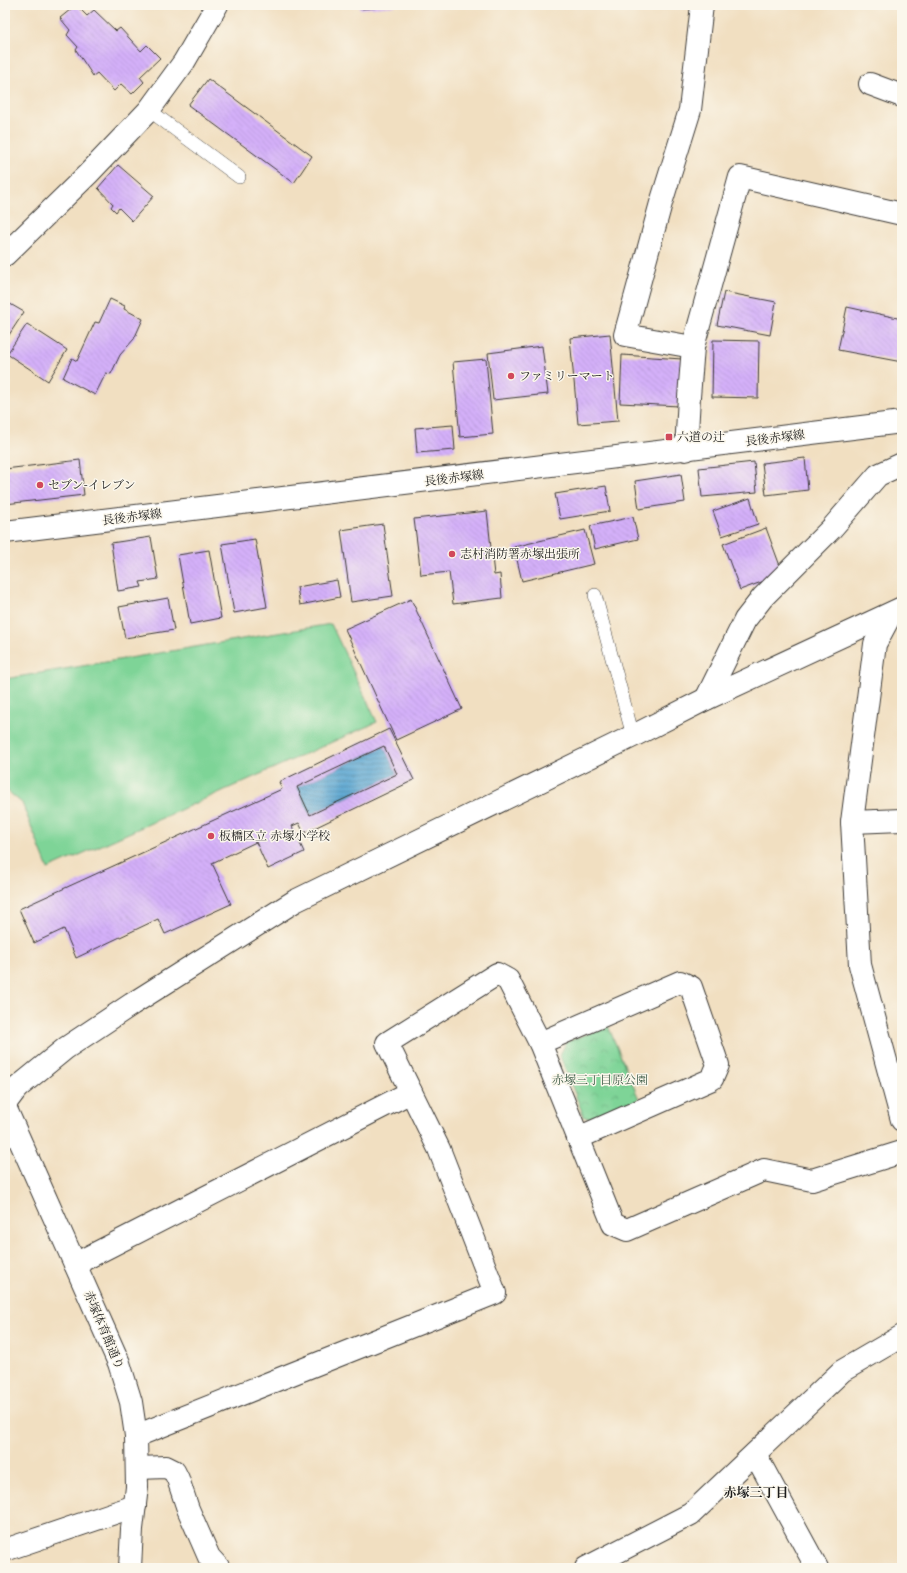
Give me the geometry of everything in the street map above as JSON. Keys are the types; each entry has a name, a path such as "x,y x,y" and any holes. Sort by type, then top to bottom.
{"street":[{"path":"5,255 88,174 149,110 184,62 217,5"},
{"path":"693,348 625,335 661,203 690,110 702,5"},
{"path":"870,84 902,96"},
{"path":"686,450 693,348 740,177 902,214"},
{"name":"長後赤塚線","path":"5,532 686,450 902,422"},
{"path":"706,699 745,620 763,597 832,528 878,476 902,464"},
{"path":"5,1104 17,1088 66,1048 132,1004 295,901 634,736 706,699 897,611"},
{"path":"897,611 875,644 852,822 860,965 897,1078 902,1120"},
{"path":"852,822 902,820"},
{"path":"136,1436 495,1293 439,1149 387,1043 497,974 508,980 540,1043 613,1224 627,1230 764,1170 812,1180 902,1152"},
{"path":"540,1043 680,982 691,987 718,1065 712,1079 578,1138"},
{"path":"75,1264 411,1092"},
{"name":"赤塚体育館通り","path":"5,1108 119,1363 131,1402 136,1436 138,1468 130,1568"},
{"path":"586,1568 691,1514 842,1371 902,1336"},
{"path":"755,1454 817,1568"},
{"path":"138,1468 166,1467 174,1471 188,1509 209,1557 219,1568"},
{"path":"5,1550 135,1506"}],"lane":[{"path":"149,110 239,177"},
{"path":"596,595 634,736"}],"green space":[{"path":"331,624 377,722 48,869 22,803 5,789 5,679"},
{"name":"赤塚三丁目原公園","path":"608,1026 639,1099 595,1119 584,1117 560,1056 566,1042"}],"water":[{"path":"384,746 397,774 310,815 297,787"}],"building":[{"path":"76,5 87,16 94,10 116,31 120,28 141,51 147,45 160,58 140,77 144,82 132,94 121,84 114,91 97,73 93,76 76,50 78,47 67,35 70,30 60,18"},
{"path":"359,5 395,5 395,6 360,9"},
{"path":"208,79 312,156 294,183 188,105"},
{"path":"118,165 154,196 132,221 119,208 116,212 111,207 113,204 98,188"},
{"path":"724,292 776,302 770,335 717,325"},
{"path":"110,299 125,306 124,309 143,319 134,339 120,355 111,374 106,373 95,395 63,378 72,358 77,361 95,322 99,323"},
{"path":"5,301 24,312 5,341"},
{"path":"847,307 902,319 902,362 838,350"},
{"path":"27,324 67,350 48,381 7,354"},
{"path":"610,334 618,421 578,424 570,338"},
{"path":"713,340 759,341 758,398 712,397"},
{"path":"542,346 548,394 493,400 488,353"},
{"path":"622,355 682,359 679,406 620,403"},
{"path":"486,359 493,434 460,437 453,362"},
{"path":"453,425 455,450 417,453 415,428"},
{"path":"805,458 808,490 766,495 762,463"},
{"path":"80,460 84,495 5,504 5,469"},
{"path":"754,462 757,492 702,497 699,468"},
{"path":"681,474 685,502 639,509 635,481"},
{"path":"606,486 610,511 560,519 555,494"},
{"path":"750,498 758,524 722,536 713,511"},
{"path":"487,511 494,575 500,574 502,598 453,604 449,572 421,575 414,519"},
{"path":"633,517 638,539 595,549 590,526"},
{"path":"383,524 393,596 351,602 341,530"},
{"path":"766,528 783,574 740,590 723,544"},
{"path":"585,530 594,564 522,581 514,547"},
{"path":"151,537 158,579 140,582 142,587 118,591 111,543"},
{"path":"255,539 267,607 234,613 222,544"},
{"path":"209,550 221,618 190,624 178,555"},
{"path":"337,580 340,597 300,605 297,587"},
{"path":"168,598 174,630 125,638 119,607"},
{"path":"411,599 462,709 396,740 345,629"},
{"path":"389,729 414,780 304,833 299,823 292,826 304,852 268,869 256,842 212,863 231,904 165,934 158,919 76,958 64,929 34,943 19,909 282,789 279,782","holes":["384,746 397,774 310,815 297,787"]}],"place":[{"name":"ファミリーマート","path":"511,376"},
{"name":"六道の辻","path":"669,437"},
{"name":"セブン-イレブン","path":"40,485"},
{"name":"志村消防署赤塚出張所","path":"452,554"},
{"name":"板橋区立 赤塚小学校","path":"211,836"}],"district":[{"name":"赤塚三丁目","path":"756,1492"}]}
